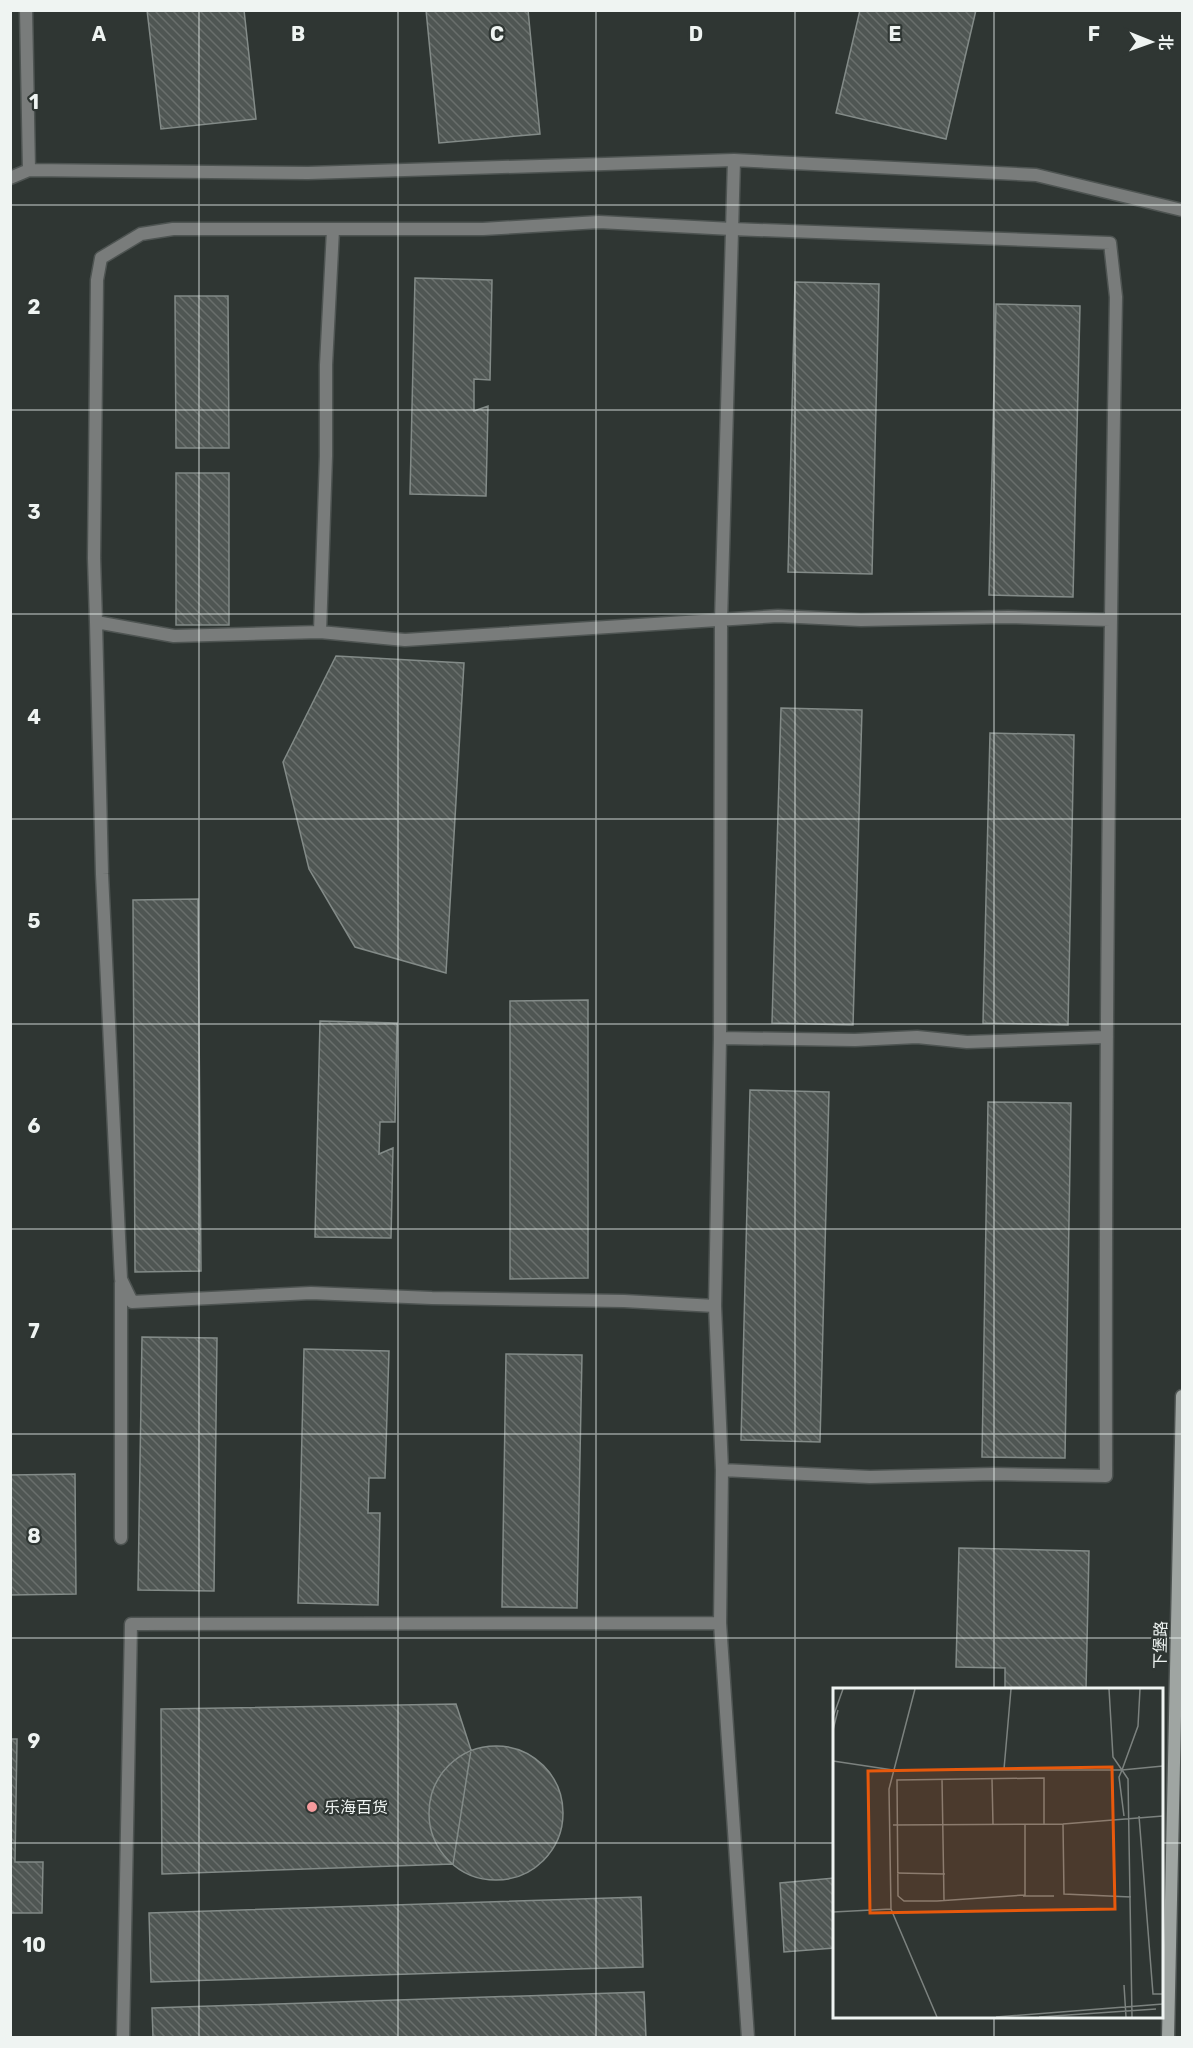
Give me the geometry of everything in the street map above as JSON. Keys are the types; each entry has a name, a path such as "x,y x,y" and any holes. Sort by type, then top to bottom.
{"street":[{"path":"26,10 29,170"},
{"path":"734,160 721,621 720,1038 716,1306 722,1470 720,1623 748,2037"},
{"path":"10,178 29,170 308,173 734,160 1036,175 1182,210"},
{"path":"121,1538 121,1279 102,873 94,546 97,280 101,258 141,234 173,229 483,229 599,222 1110,243 1116,297 1110,620 1107,1476 993,1474 870,1477 722,1470"},
{"path":"320,632 326,456 326,365 333,230"},
{"path":"96,622 174,636 320,632 405,640 778,616 861,620 1008,617 1110,620"},
{"path":"720,1038 855,1040 917,1037 967,1042 1107,1037"},
{"path":"121,1279 132,1302 311,1293 432,1298 624,1301 716,1306"},
{"name":"下堡路","path":"1168,2037 1182,1396"},
{"path":"123,2037 131,1624 720,1623"}],"building":[{"path":"147,10 244,10 256,119 161,129"},
{"path":"426,10 528,10 540,134 439,143"},
{"path":"860,10 976,10 946,139 836,113"},
{"path":"415,278 492,280 490,380 474,379 474,411 488,406 486,496 410,494"},
{"path":"795,282 879,284 872,574 788,572"},
{"path":"175,296 228,296 229,448 176,448"},
{"path":"996,304 1080,306 1073,597 989,595"},
{"path":"176,473 229,473 229,625 176,625"},
{"path":"336,656 464,663 446,973 355,947 309,869 283,762"},
{"path":"781,708 862,710 853,1025 772,1023"},
{"path":"990,733 1074,735 1068,1025 983,1023"},
{"path":"198,899 201,1271 135,1272 133,900"},
{"path":"588,1000 588,1278 510,1279 510,1001"},
{"path":"320,1021 397,1023 395,1122 380,1122 379,1154 393,1148 391,1238 315,1237"},
{"path":"750,1090 829,1092 820,1442 741,1440"},
{"path":"988,1102 1071,1103 1065,1458 982,1457"},
{"path":"142,1337 217,1338 214,1591 138,1590"},
{"path":"304,1349 389,1351 385,1478 369,1478 368,1513 380,1513 378,1605 298,1603"},
{"path":"506,1354 582,1355 577,1608 502,1607"},
{"path":"75,1474 76,1594 10,1595 10,1475"},
{"path":"959,1548 1089,1551 1086,1688 1005,1688 1005,1668 956,1667"},
{"name":"乐海百货","path":"456,1704 471,1750 453,1864 162,1874 161,1709"},
{"path":"10,1739 17,1739 15,1862 43,1862 42,1913 10,1913"},
{"path":"496,1746 522,1751 543,1766 558,1787 563,1813 558,1839 543,1860 522,1875 496,1880 470,1875 449,1860 434,1839 429,1813 434,1787 449,1766 470,1751"},
{"path":"833,1878 833,1948 784,1952 780,1883"},
{"path":"641,1897 643,1967 151,1982 149,1913"},
{"path":"644,1992 646,2038 153,2038 152,2008"}],"place":[{"name":"乐海百货","path":"312,1807"}]}
